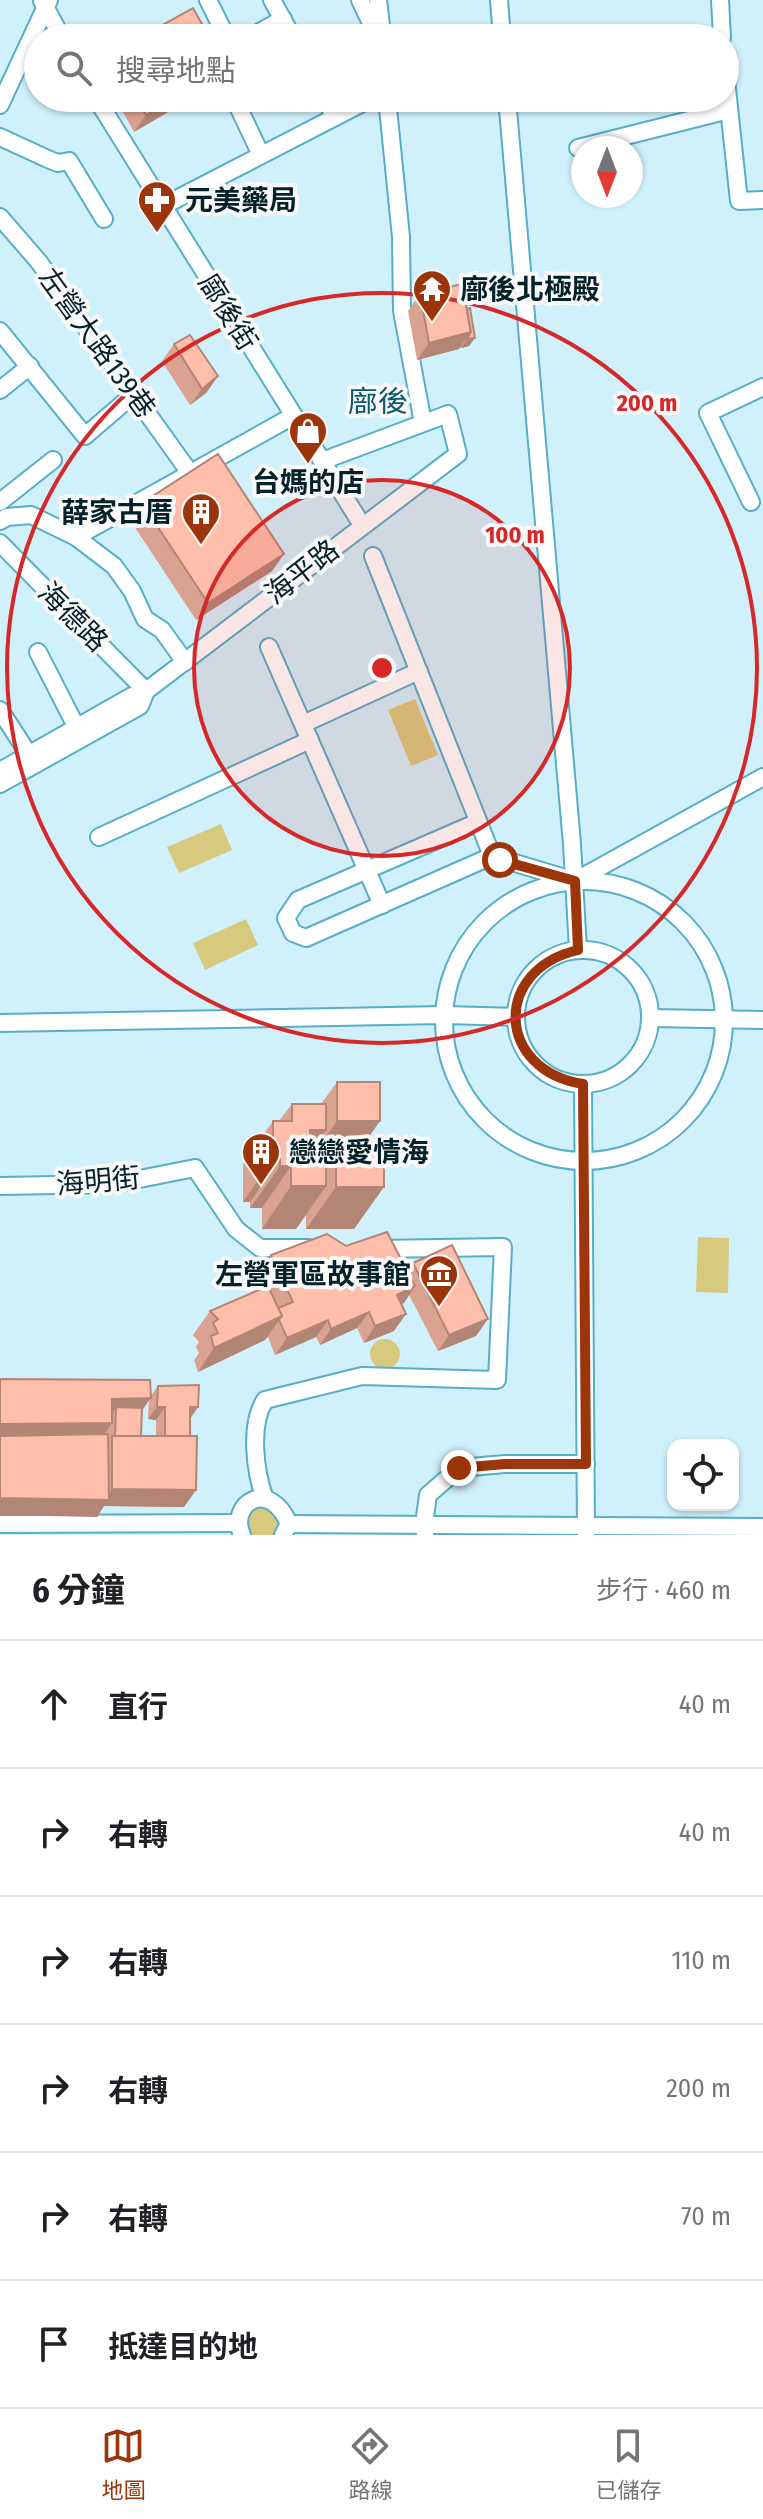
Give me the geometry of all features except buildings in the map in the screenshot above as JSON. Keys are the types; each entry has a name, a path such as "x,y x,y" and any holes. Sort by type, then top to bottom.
{"street":[{"path":"208,0 220,24"},
{"path":"272,0 286,24"},
{"path":"360,0 373,24"},
{"path":"378,0 379,24"},
{"path":"499,0 501,24"},
{"path":"720,0 721,24"},
{"path":"45,3 55,24"},
{"path":"34,24 45,3"},
{"path":"274,24 283,19"},
{"path":"0,105 4,84 24,44"},
{"name":"廍後街","path":"105,112 362,525"},
{"path":"241,112 261,155"},
{"path":"332,112 335,117"},
{"path":"163,206 345,112"},
{"path":"322,461 423,423 402,311 401,237 388,112"},
{"path":"508,112 575,881 578,950"},
{"path":"626,136 721,112"},
{"path":"729,112 739,201 763,200"},
{"path":"0,137 58,163 69,161 104,219"},
{"name":"左營大路139巷","path":"0,217 39,262 190,473"},
{"path":"0,331 85,436 134,394"},
{"path":"0,390 30,366"},
{"path":"751,502 708,413 763,387"},
{"name":"海平路","path":"0,784 33,760 79,734 140,706 146,691 458,454 448,414 423,423"},
{"path":"76,537 293,416"},
{"path":"0,502 53,460"},
{"path":"0,521 7,517 31,515 76,537 114,566 132,591 145,619 162,630 185,662"},
{"name":"海德路","path":"0,543 146,691"},
{"path":"373,556 478,822 496,858"},
{"path":"269,647 382,905"},
{"path":"38,652 79,734"},
{"path":"303,724 419,671"},
{"path":"0,710 33,760"},
{"path":"99,837 310,740"},
{"name":"海平路","path":"0,771 33,760"},
{"path":"478,822 298,900 286,918 293,933 306,938 496,858 575,881 607,883 639,891 667,908 691,930 709,957 721,987 725,1020 723,1044 717,1068 692,1111 674,1128 642,1148 606,1159 582,1161 533,1151 511,1140 474,1107 450,1064 445,1039 448,986 458,959 474,934 494,913 519,897 546,886 575,881 763,777"},
{"path":"578,950 609,955 635,974 643,987 651,1018 644,1043 630,1065 616,1075 583,1084 562,1080 544,1071 529,1056 519,1038 516,1017 519,998 527,979 541,965 558,955 578,950"},
{"path":"0,1023 444,1015 516,1017"},
{"path":"651,1018 763,1020"},
{"path":"583,1084 586,1530"},
{"name":"海明街","path":"0,1186 114,1184 195,1168 236,1229 260,1248 321,1248"},
{"path":"265,1499 260,1484 256,1432 259,1409 265,1400 362,1376 497,1380 503,1247 361,1248"},
{"path":"425,1529 428,1495 459,1468 505,1464 586,1464"},
{"path":"0,1524 240,1529 243,1508 257,1499 265,1499 278,1504 286,1530 763,1527"}],"shaded area":[{"path":"415,699 438,755 411,766 388,710"},
{"path":"221,824 232,850 179,873 167,847"},
{"path":"246,919 258,945 205,970 193,943"},
{"path":"698,1237 729,1238 728,1293 696,1292"},
{"path":"385,1339 391,1340 399,1348 399,1360 391,1368 385,1369 379,1368 371,1360 370,1354 371,1348 379,1340"},
{"path":"259,1502 282,1513 278,1535 248,1535 245,1515"}],"place":[{"name":"元美藥局","path":"157,234"},
{"name":"廍後北極殿","path":"432,323"},
{"name":"台媽的店","path":"308,465"},
{"name":"薛家古厝","path":"201,546"},
{"name":"戀戀愛情海","path":"261,1186"},
{"name":"左營軍區故事館","path":"439,1308"}],"district":[{"name":"廍後","path":"378,402"}],"route":[{"path":"459,1468 505,1464 586,1464 583,1084 562,1080 544,1071 529,1056 519,1038 516,1017 519,998 527,979 541,965 558,955 578,950 575,881 500,860"}]}
